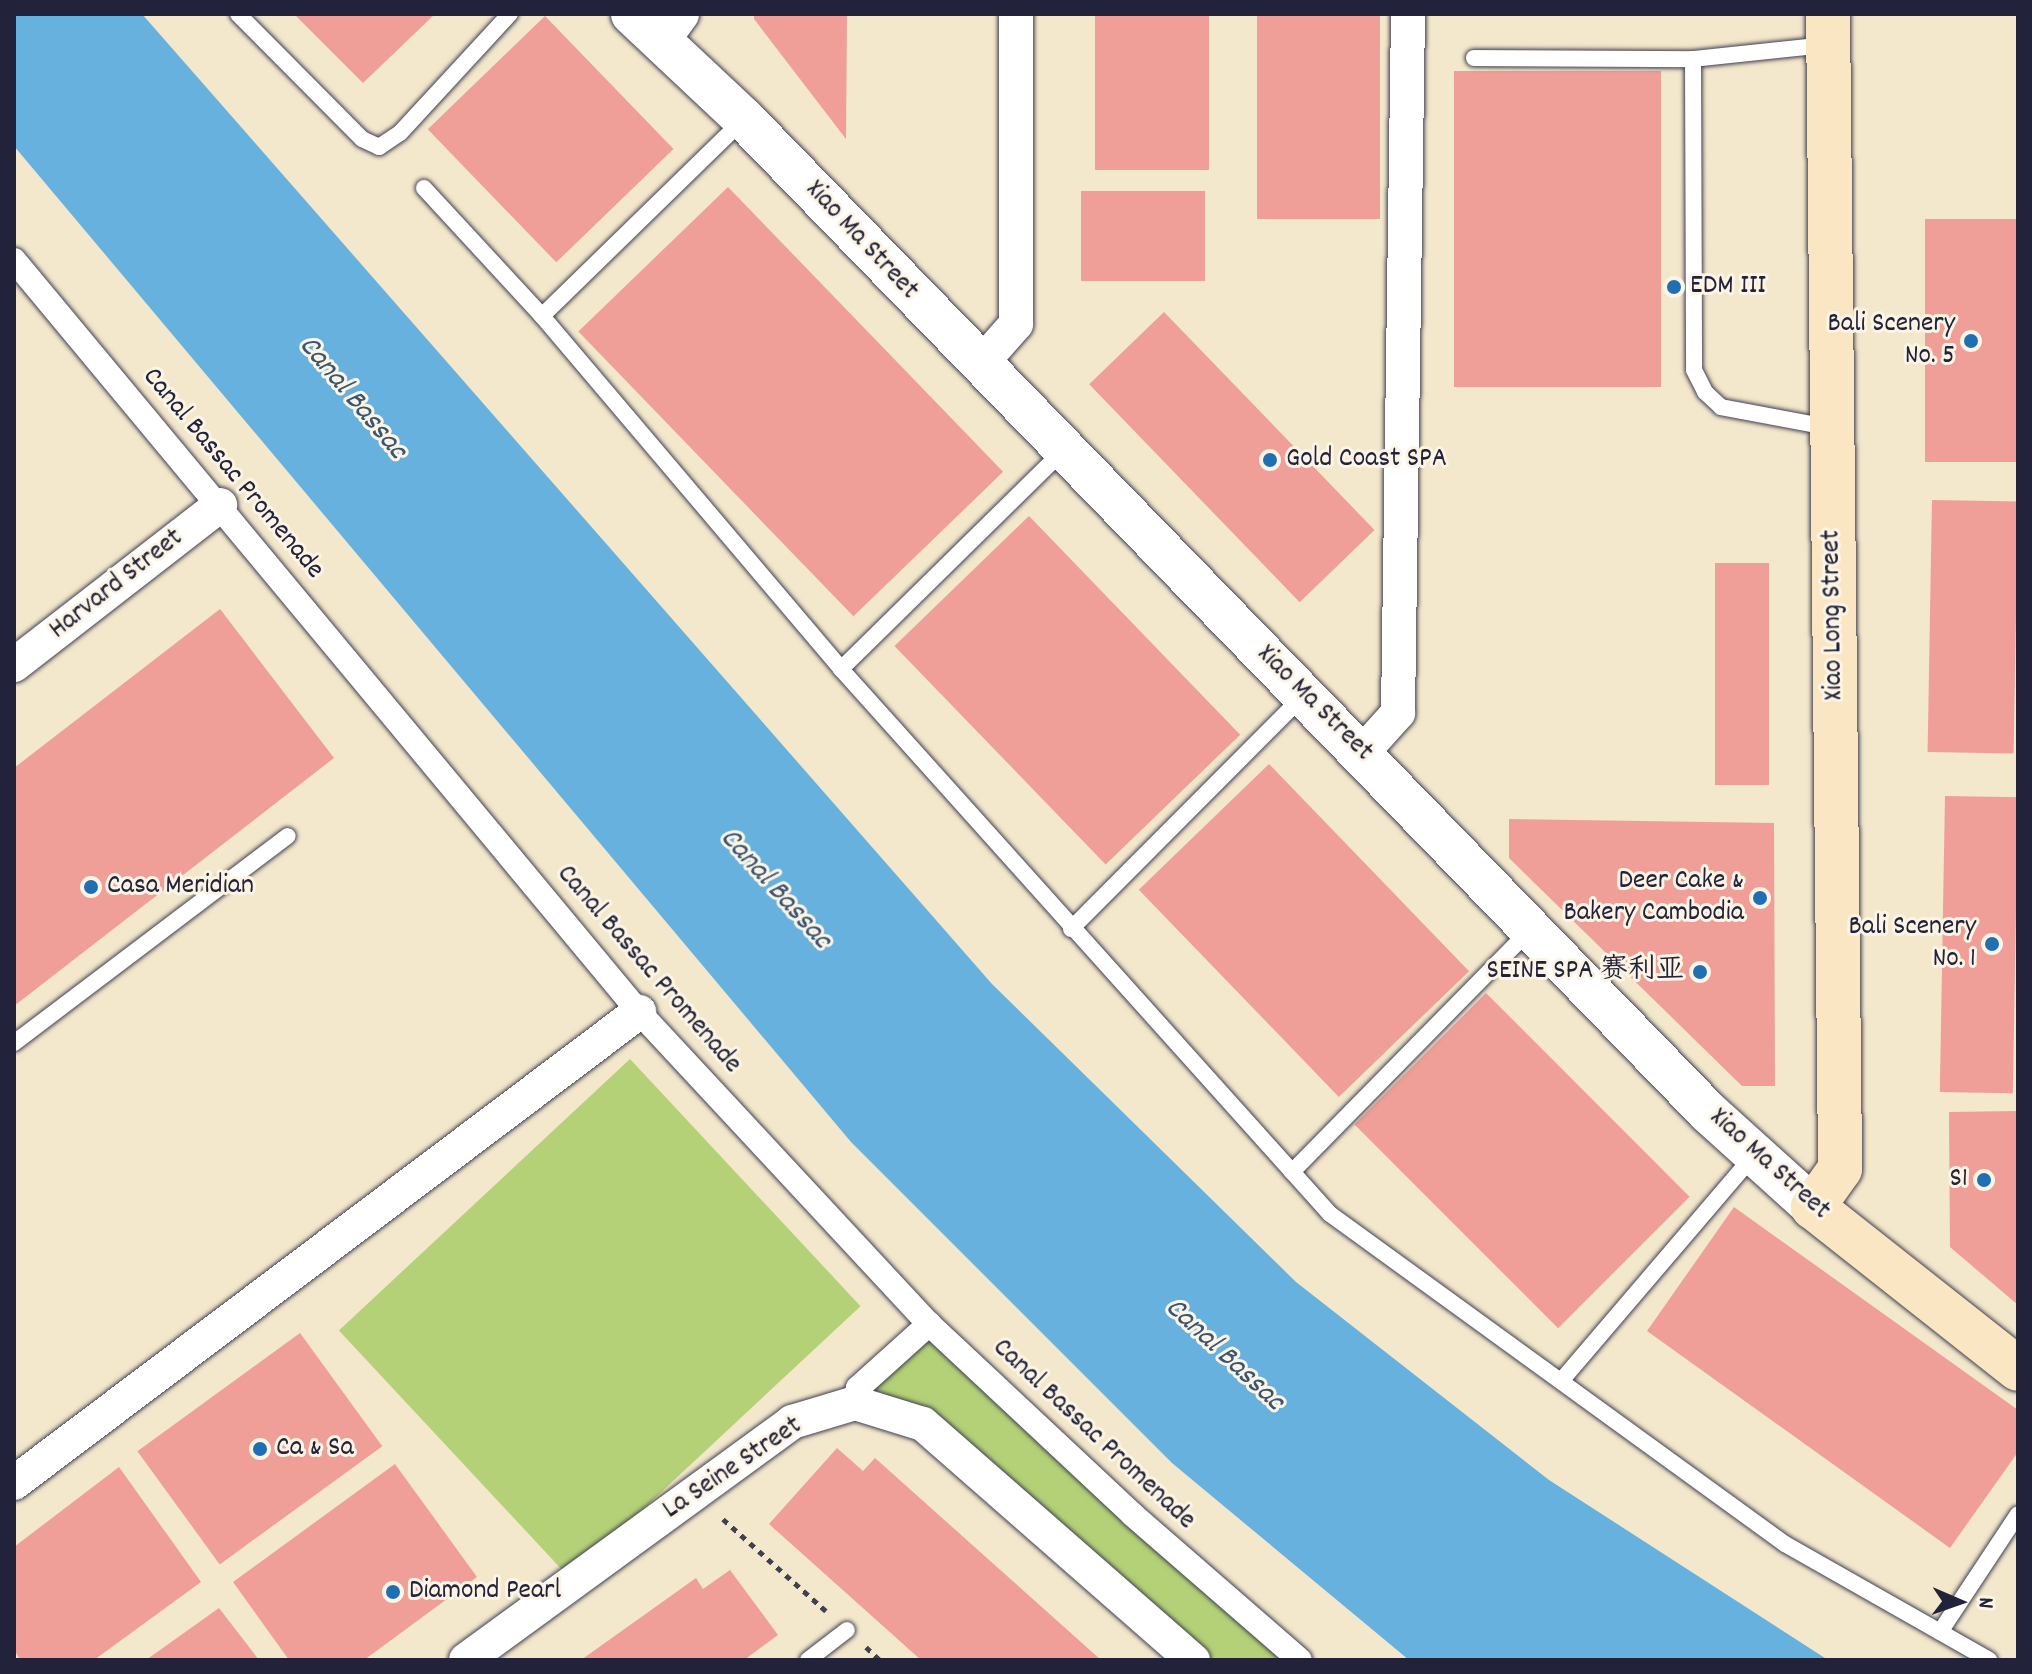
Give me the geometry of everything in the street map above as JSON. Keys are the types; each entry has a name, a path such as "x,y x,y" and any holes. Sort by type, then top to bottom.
{"main road":[{"name":"Xiao Long Street","path":"1813,1207 1840,1169 1828,29"},
{"name":"Xiao Ma Street","path":"1813,1207 2018,1369"}],"street":[{"name":"Xiao Ma Street","path":"632,14 672,28 744,119 979,366 1362,753 1531,929 1755,1154 1813,1207"},
{"path":"979,366 1016,324 1016,14"},
{"path":"1362,753 1398,713 1408,14"},
{"name":"Canal Bassac Promenade","path":"14,260 639,1012 929,1324 1133,1515 1300,1660"},
{"name":"Harvard Street","path":"14,665 220,505"},
{"path":"14,1483 639,1012"},
{"path":"929,1324 858,1388 855,1403 923,1424 1193,1660"},
{"name":"La Seine Street","path":"466,1660 792,1422 855,1403"}],"lane":[{"path":"238,14 362,139 379,147 400,133 510,14"},
{"path":"1474,58 1693,59 1828,29"},
{"path":"1693,59 1694,370 1705,392 1721,407 1832,429"},
{"path":"542,316 744,119"},
{"path":"424,188 542,316 841,669 1071,929 1330,1214 1785,1544 1989,1660"},
{"path":"841,669 1064,450"},
{"path":"1071,929 1304,695"},
{"path":"14,1043 288,836"},
{"path":"1292,1172 1531,929"},
{"path":"1561,1381 1755,1154"},
{"path":"1940,1632 2018,1514"},
{"path":"808,1660 847,1630"}],"path":[{"path":"694,1493 880,1660"}],"green space":[{"path":"630,1059 861,1306 569,1578 339,1330"},
{"path":"929,1324 1300,1660 1193,1660 858,1388"}],"water":[{"name":"Canal Bassac","path":"14,14 142,14 992,984 1296,1282 1549,1480 1828,1660 1409,1660 1172,1463 851,1142 14,146"}],"building":[{"path":"294,14 435,14 363,83"},
{"path":"754,14 847,14 846,139 754,19"},
{"path":"1095,14 1209,14 1209,170 1095,170"},
{"path":"1257,14 1380,14 1380,219 1257,219"},
{"path":"545,16 674,149 556,262 428,129"},
{"path":"1454,71 1661,71 1661,387 1454,387"},
{"path":"728,187 1003,472 853,616 578,331"},
{"path":"1081,191 1205,191 1205,281 1081,281"},
{"name":"Bali Scenery No. 5","path":"1925,219 2018,219 2018,462 1925,462"},
{"path":"1164,312 1374,530 1300,602 1089,384"},
{"path":"1932,500 2018,502 2014,753 1928,752"},
{"path":"1029,516 1240,735 1106,865 894,646"},
{"path":"1715,563 1769,563 1769,785 1715,785"},
{"name":"Casa Meridian","path":"220,609 334,758 14,1006 14,768"},
{"path":"1269,764 1469,971 1339,1097 1139,890"},
{"path":"1945,796 2018,797 2013,1093 1940,1092"},
{"name":"SEINE SPA 赛利亚","path":"1509,819 1774,823 1775,1086 1742,1086 1509,858"},
{"path":"1486,993 1690,1197 1558,1328 1354,1125"},
{"name":"S1","path":"2018,1111 2018,1305 1950,1247 1949,1112"},
{"path":"1734,1207 2018,1410 2018,1452 1950,1548 1647,1331"},
{"name":"Ca & Sa","path":"300,1333 382,1446 220,1564 137,1451"},
{"path":"837,1448 863,1471 875,1458 1101,1660 921,1660 769,1524"},
{"name":"Ca & Sa","path":"395,1464 477,1577 364,1660 289,1660 233,1582"},
{"path":"119,1467 201,1582 94,1660 20,1660 14,1649 14,1547"},
{"path":"730,1570 778,1635 744,1660 581,1660 696,1578 703,1589"},
{"path":"219,1608 259,1660 146,1660"}],"place":[{"name":"EDM III","path":"1674,287"},
{"name":"Bali Scenery No. 5","path":"1971,341"},
{"name":"Gold Coast SPA","path":"1270,460"},
{"name":"Casa Meridian","path":"91,887"},
{"name":"Deer Cake & Bakery Cambodia","path":"1760,898"},
{"name":"Bali Scenery No. 1","path":"1992,944"},
{"name":"SEINE SPA 赛利亚","path":"1700,972"},
{"name":"S1","path":"1984,1180"},
{"name":"Ca & Sa","path":"260,1449"},
{"name":"Diamond Pearl","path":"393,1592"}]}
